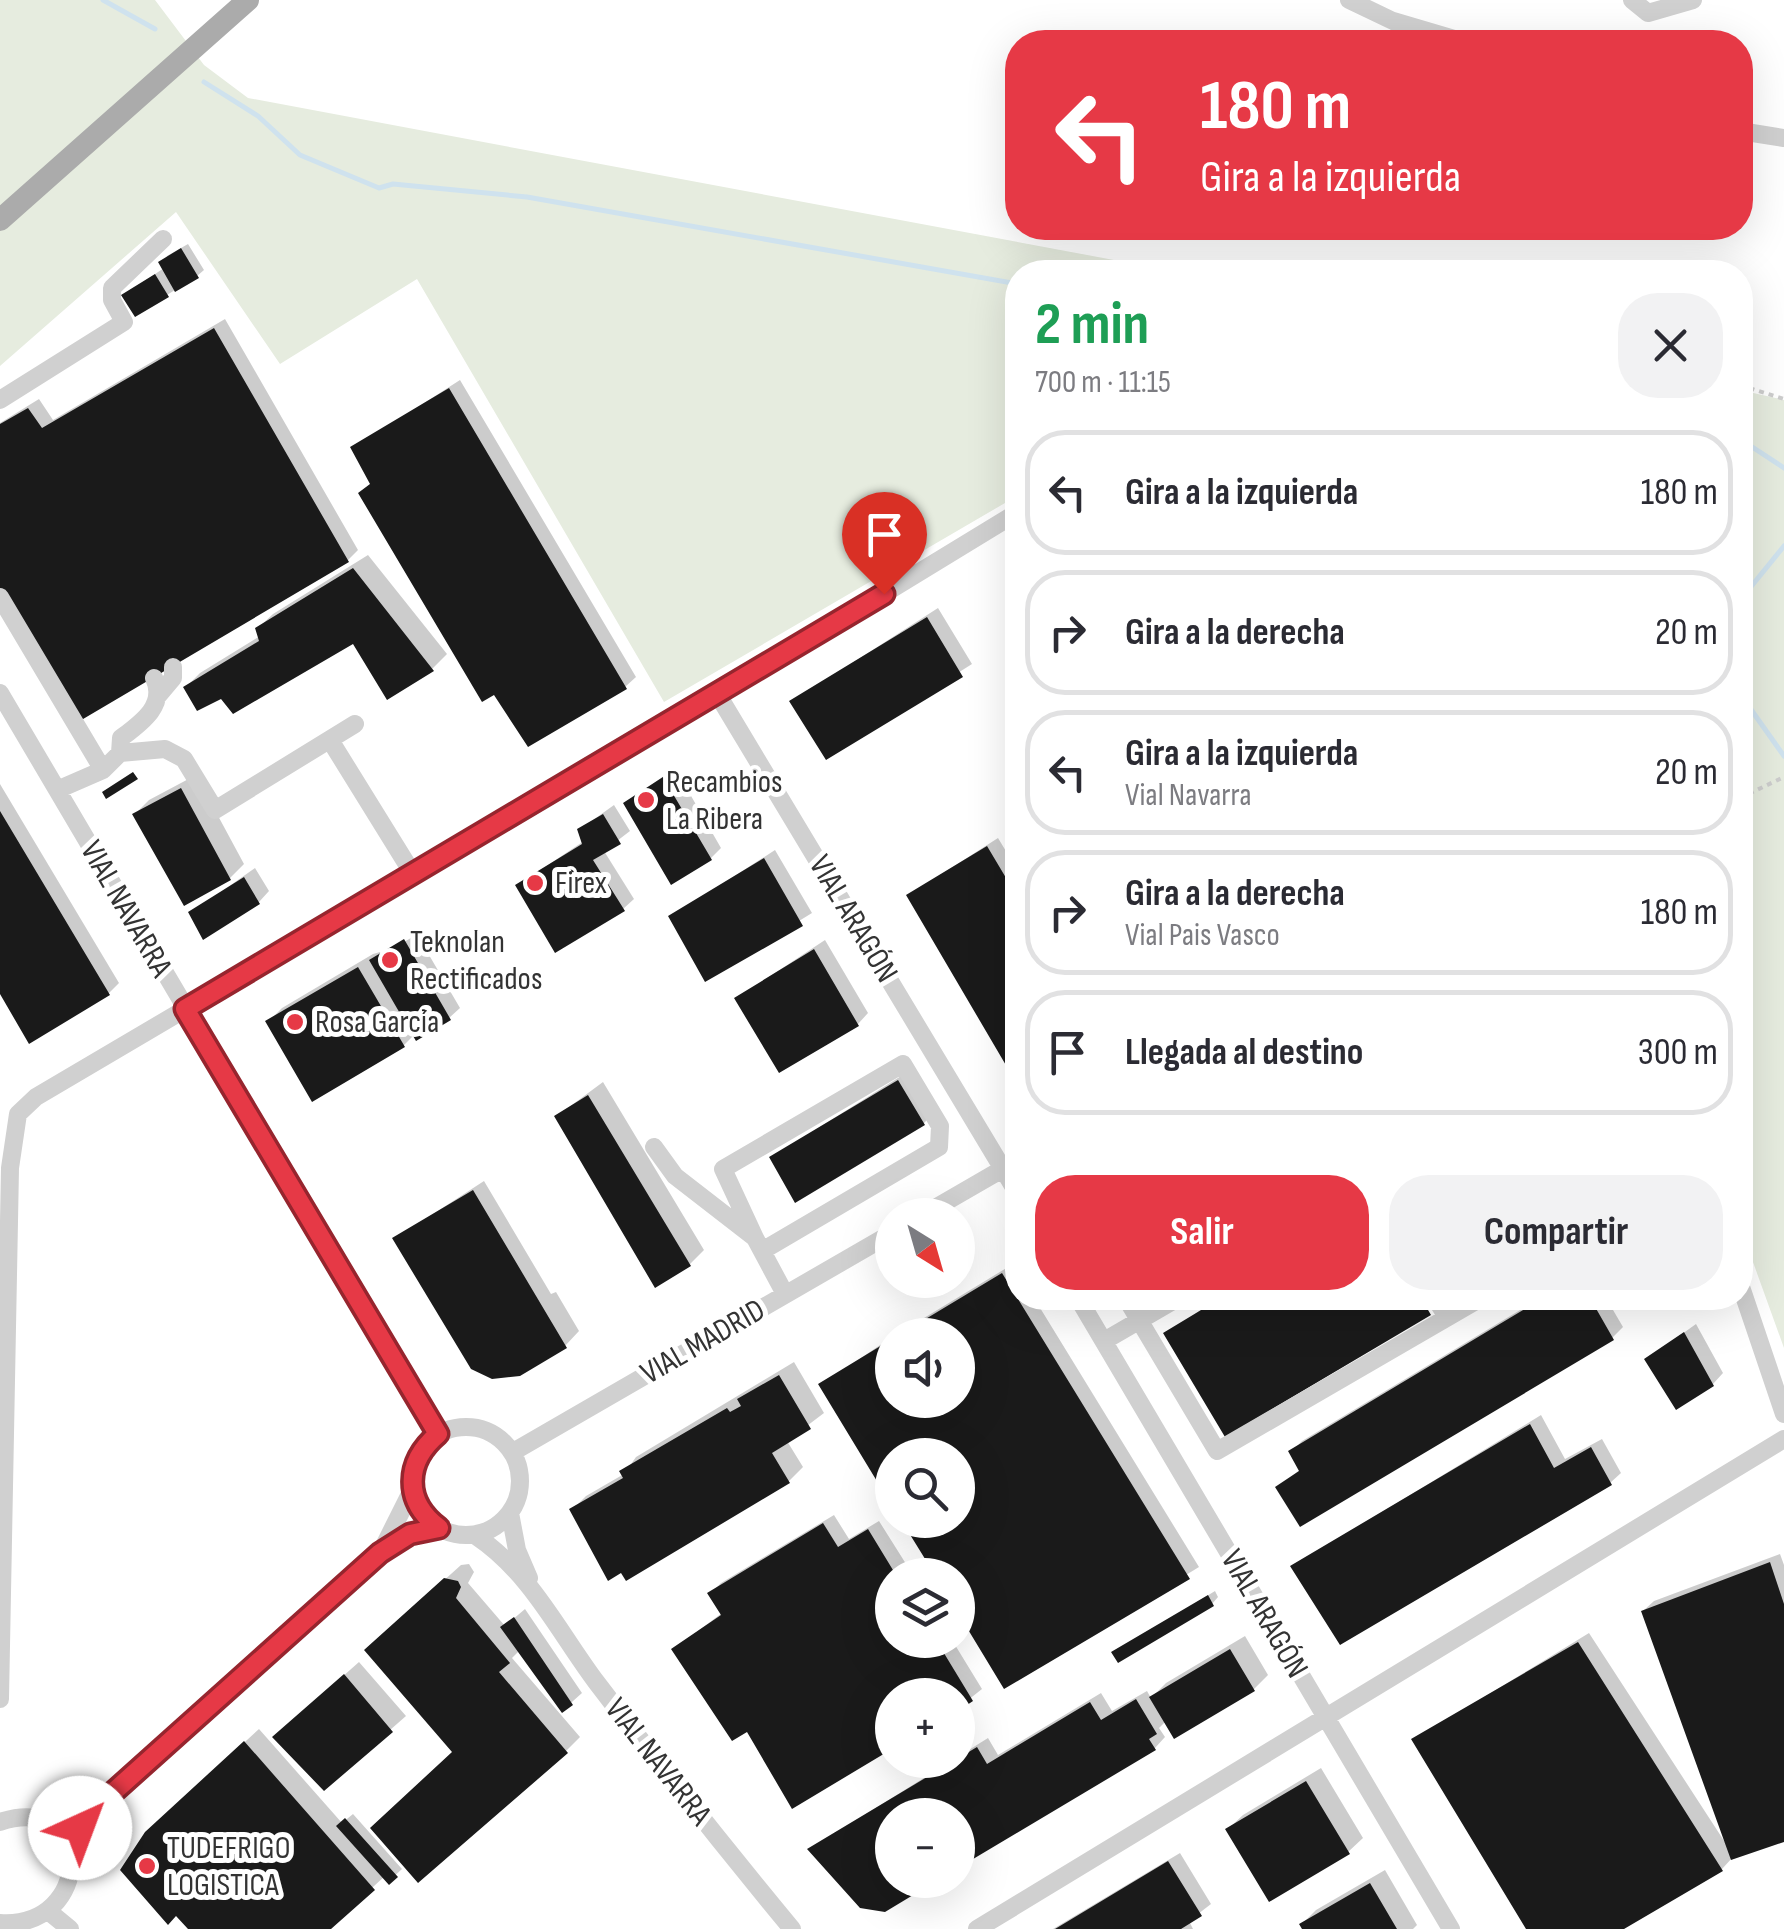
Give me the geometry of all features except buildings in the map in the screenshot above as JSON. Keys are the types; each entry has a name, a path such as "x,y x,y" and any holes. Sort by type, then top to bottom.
{"main road":[{"path":"1,219 248,0"}],"street":[{"path":"1349,0 1394,22 1422,30"},
{"path":"1632,0 1648,13 1692,0"},
{"path":"1753,133 1784,138"},
{"path":"0,400 124,322 112,300 112,288 164,240"},
{"path":"0,1699 10,1168 18,1114 36,1097 718,695 1005,520"},
{"path":"0,597 102,770"},
{"path":"120,753 122,738 143,721 156,688 174,678 173,667"},
{"name":"VIAL NAVARRA","path":"0,693 438,1434"},
{"name":"VIAL ARAGÓN","path":"718,695 1005,1157"},
{"path":"56,790 102,770 120,753 165,749 184,759 215,810 355,724"},
{"path":"330,740 414,874"},
{"path":"759,1244 939,1147 940,1126 903,1064 724,1169 759,1244 785,1294"},
{"path":"654,1147 675,1176 759,1244"},
{"path":"953,1198 1005,1168"},
{"name":"VIAL MADRID","path":"513,1452 875,1242"},
{"name":"VIAL ARAGÓN","path":"1085,1310 1451,1929"},
{"path":"1133,1310 1218,1450 1459,1310"},
{"path":"1104,1341 1157,1310"},
{"path":"1443,1310 1447,1317"},
{"path":"1749,1310 1784,1414"},
{"path":"51,1829 76,1824 90,1813 380,1553 410,1534 439,1528 476,1536 498,1526 519,1493 520,1472 513,1452 498,1436 479,1427 458,1426 438,1434 414,1463 412,1490 380,1553"},
{"path":"977,1929 1324,1715 1784,1440"},
{"path":"412,1490 425,1517 439,1528"},
{"name":"VIAL NAVARRA","path":"510,1512 518,1550 534,1588"},
{"name":"VIAL NAVARRA","path":"476,1536 497,1550 534,1588 636,1734 792,1929"},
{"path":"8,1926 34,1925 53,1916 66,1899 74,1878 76,1834 90,1813"},
{"path":"1,1817 26,1818 51,1829 62,1838 72,1858"},
{"path":"53,1916 70,1929"}],"path":[{"path":"1753,389 1784,399"},
{"path":"1753,792 1784,777"}],"shaded area":[{"path":"0,0 155,0 204,65 248,98 1114,260 1005,260 1005,503 664,702 417,279 280,364 176,212 0,366"},
{"path":"1753,393 1784,400 1784,1348 1753,1262"}],"waterway":[{"path":"103,0 155,29"},
{"path":"204,82 258,116 300,155 379,188 393,184 527,197 1005,282"},
{"path":"1753,448 1784,468"},
{"path":"1753,584 1784,546"},
{"path":"1753,712 1784,756"}],"place":[{"name":"Recambios La Ribera","path":"646,800"},
{"name":"Firex","path":"535,883"},
{"name":"Teknolan Rectificados","path":"390,960"},
{"name":"Rosa García","path":"295,1022"},
{"name":"TUDEFRIGO LOGISTICA","path":"147,1866"}],"route":[{"path":"80,1828 90,1813 380,1553 410,1534 439,1528 425,1517 415,1501 411,1482 414,1463 423,1446 438,1434 185,1009 884,594"}]}
